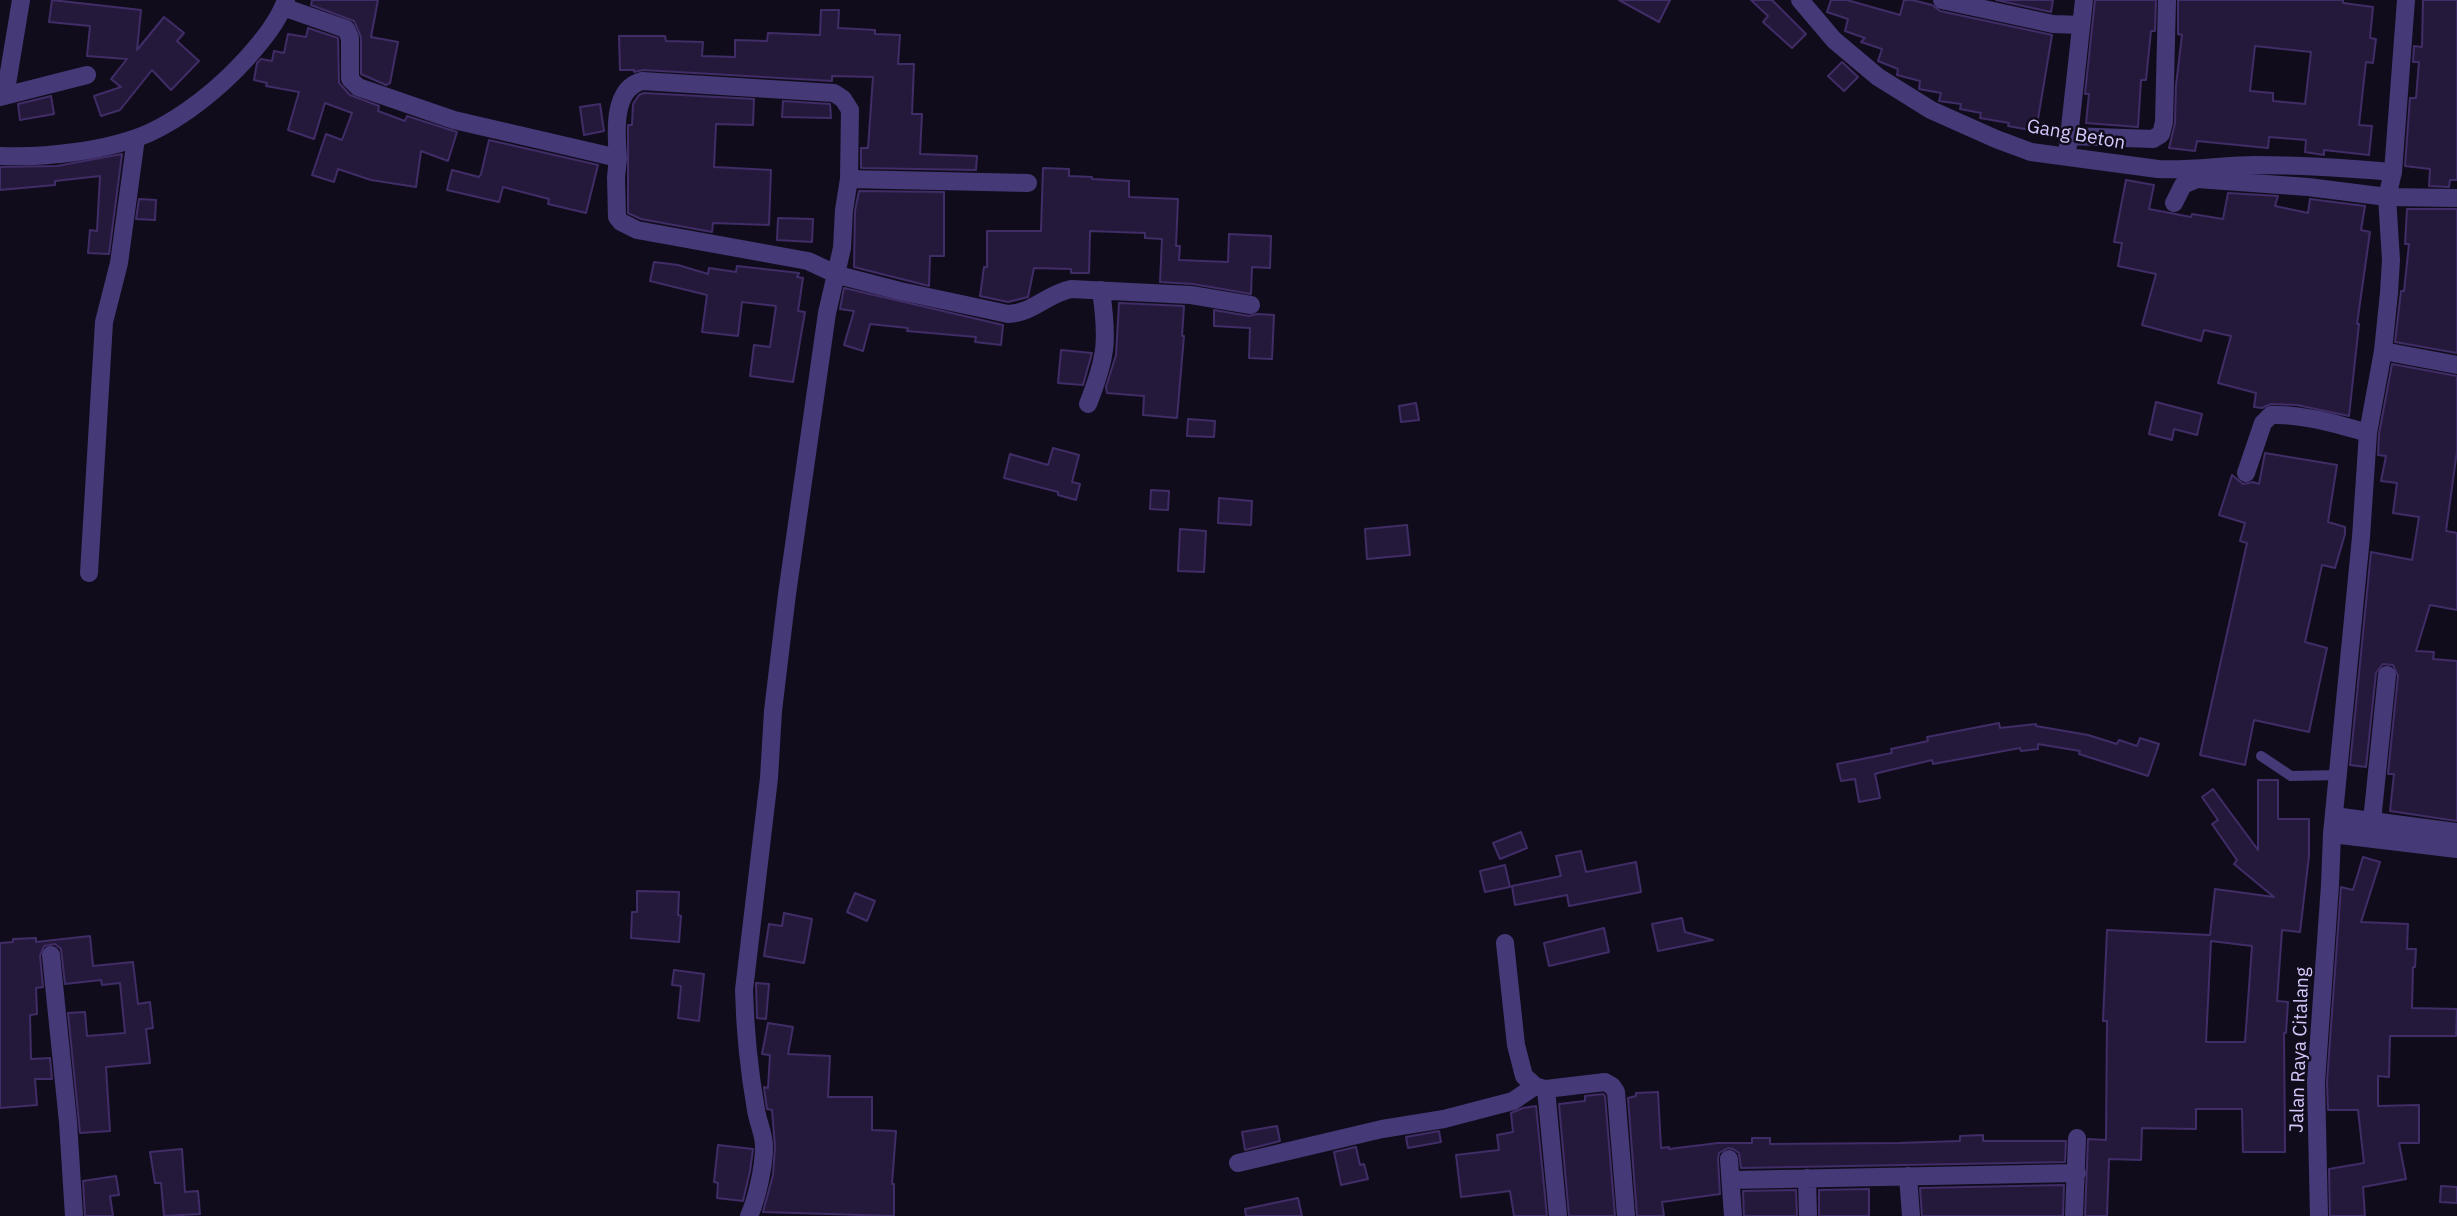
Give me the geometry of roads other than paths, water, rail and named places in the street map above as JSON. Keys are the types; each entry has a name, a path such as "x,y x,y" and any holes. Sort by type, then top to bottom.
{"street":[{"path":"21,0 2,97 87,75"},
{"name":"Gang Beton","path":"1800,0 1834,40 1903,95 1996,139 2031,152 2168,170 2258,165 2321,166 2393,172"},
{"path":"1942,0 2053,24 2081,26"},
{"path":"2067,157 2084,0"},
{"path":"2069,136 2153,139 2161,134 2164,122 2167,0"},
{"name":"Jalan Raya Citalang","path":"2319,1216 2316,1082 2332,832 2368,433 2383,351 2391,260 2387,197 2393,172 2406,0"},
{"path":"0,156 70,152 136,138 151,132 209,96 255,50 284,3 346,29 350,38 348,72 350,79 358,87 454,120 618,158"},
{"path":"749,1216 754,1204 764,1148 756,1113 746,1036 744,990 788,594 827,313 838,275 849,179 850,110 844,99 834,93 676,82 636,83 628,88 620,103 616,137 616,208 621,222 650,232 808,261 838,275 1008,314 1023,313 1056,292 1071,289 1191,295 1251,305"},
{"path":"89,573 104,322 119,263 136,138"},
{"path":"849,179 1028,183"},
{"path":"2174,203 2183,185 2197,179 2308,187 2387,197 2457,198"},
{"path":"1088,404 1103,361 1106,337 1101,290"},
{"path":"2383,351 2457,365"},
{"path":"2246,473 2263,423 2271,415 2333,423 2368,433"},
{"path":"2372,821 2387,675"},
{"path":"2332,832 2372,821 2457,832"},
{"path":"2332,832 2457,849"},
{"path":"1504,943 1516,1045 1524,1076 1540,1088 1558,1216"},
{"path":"51,956 68,1122 74,1216"},
{"path":"1238,1163 1382,1129 1444,1119 1513,1101 1540,1088 1605,1082 1616,1092 1626,1216"},
{"path":"2074,1216 2077,1138"},
{"path":"1729,1159 1733,1216"},
{"path":"1731,1180 2077,1173"},
{"path":"1908,1176 1911,1216"},
{"path":"1807,1178 1808,1216"}],"lane":[{"path":"2261,756 2291,776 2339,775"}]}
